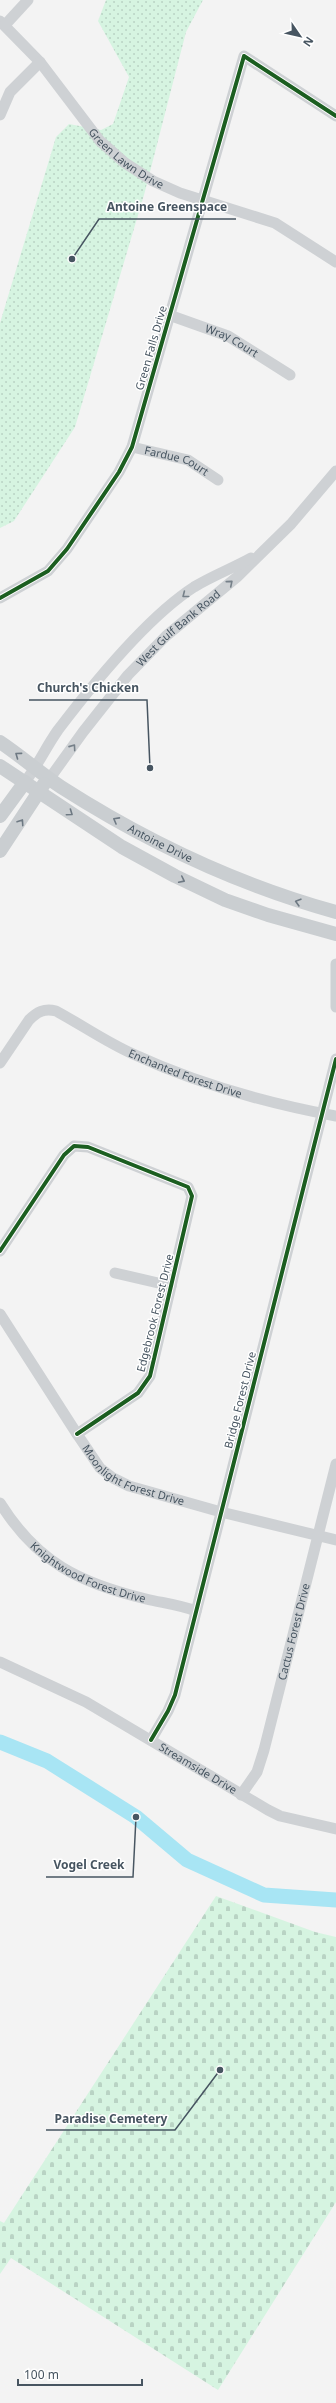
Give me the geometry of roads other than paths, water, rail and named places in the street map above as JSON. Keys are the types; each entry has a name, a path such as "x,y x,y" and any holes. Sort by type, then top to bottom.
{"main road":[{"name":"Antoine Drive","path":"0,742 50,778 100,810 188,859 263,890 336,912"},
{"name":"Antoine Drive","path":"0,766 122,847 208,893 268,915 336,934"},
{"name":"West Gulf Bank Road","path":"0,851 24,817 38,791 50,778"},
{"name":"West Gulf Bank Road","path":"0,816 26,782"}],"street":[{"path":"2,23 28,0"},
{"name":"Green Lawn Drive","path":"2,23 40,62 90,130 111,152 153,181 180,194 202,199 275,223 336,262"},
{"name":"Green Falls Drive","path":"0,598 48,571 68,549 119,472 132,447 244,56 336,116"},
{"path":"0,115 10,92 40,62"},
{"name":"Wray Court","path":"169,315 228,336 290,375"},
{"name":"Fardue Court","path":"132,447 188,460 218,480"},
{"name":"West Gulf Bank Road","path":"50,778 83,732 128,675 166,636 238,577 290,524 336,471"},
{"name":"West Gulf Bank Road","path":"26,782 58,731 114,662 166,609 194,587 252,557 266,547"},
{"path":"114,662 128,675"},
{"path":"336,964 336,1008"},
{"name":"Enchanted Forest Drive","path":"0,1064 29,1020 43,1010 56,1011 132,1054 180,1074 243,1095 336,1116"},
{"name":"Bridge Forest Drive","path":"151,1740 168,1711 175,1695 336,1059"},
{"name":"Edgebrook Forest Drive","path":"0,1251 64,1155 74,1146 88,1147 188,1187 192,1196 150,1376 138,1393 77,1434"},
{"path":"116,1273 171,1286"},
{"name":"Moonlight Forest Drive","path":"0,1314 100,1468 120,1482 221,1512 336,1540"},
{"name":"Cactus Forest Drive","path":"241,1795 257,1772 264,1750 336,1464"},
{"name":"Knightwood Forest Drive","path":"0,1503 30,1544 50,1561 70,1572 103,1586 146,1599 196,1611"},
{"name":"Streamside Drive","path":"0,1662 86,1702 241,1795 280,1816 336,1829"}],"waterway":[{"path":"0,1742 47,1761 136,1817 187,1860 264,1895 336,1900"}],"place":[{"name":"Antoine Greenspace","path":"72,259"},
{"name":"Church's Chicken","path":"150,768"},
{"name":"Vogel Creek","path":"136,1817"},
{"name":"Paradise Cemetery","path":"220,2070"}]}
